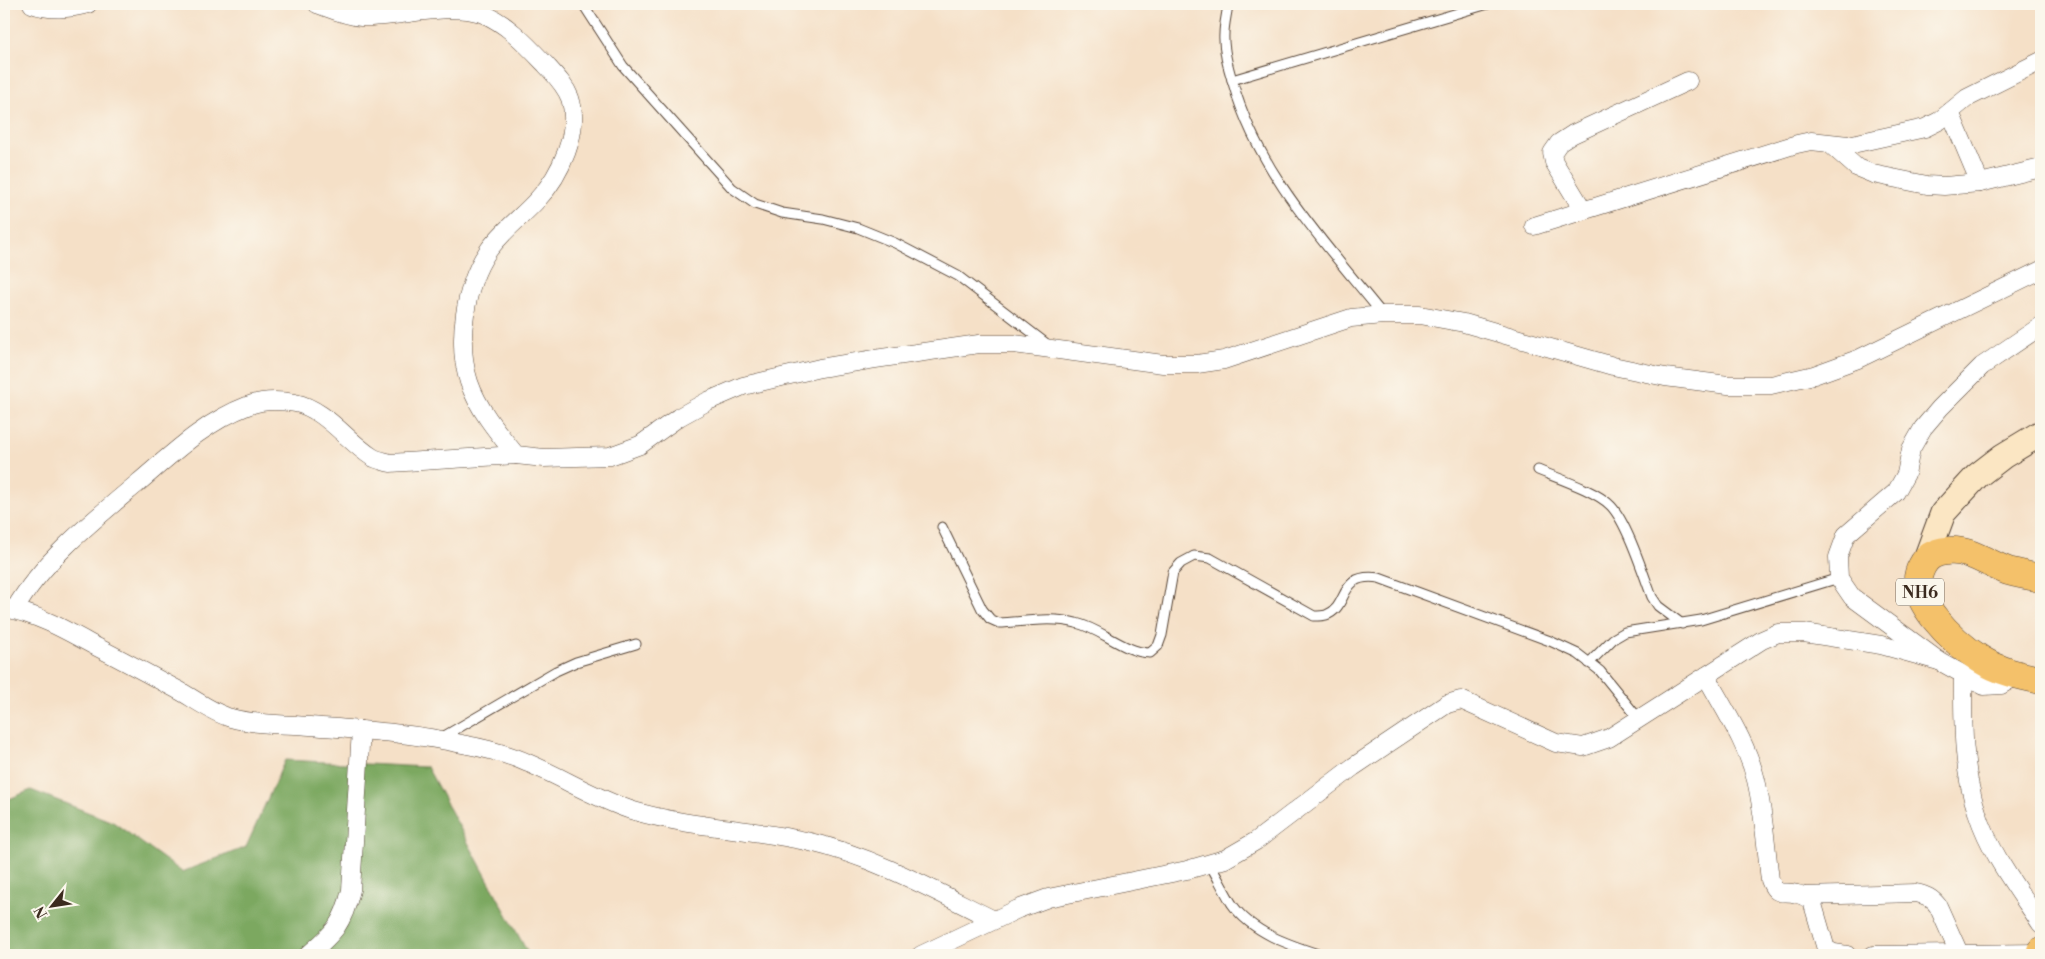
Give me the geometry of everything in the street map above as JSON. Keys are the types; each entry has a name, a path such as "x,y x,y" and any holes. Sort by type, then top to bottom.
{"highway":[{"name":"NH6","path":"2028,678 1981,659 1946,631 1929,610 1922,597 1919,585 1919,570 1926,559 1935,553 1947,550 1960,551 2007,570 2041,578"}],"street":[{"path":"32,4 44,8 59,9 88,4"},
{"path":"317,4 359,17 464,10 481,13 501,24 533,51 563,85 570,100 572,133 566,152 552,182 489,250 472,282 464,319 464,354 469,381 480,407 497,432 516,454"},
{"path":"1534,226 1797,144 1811,142 1848,144 1925,128 1939,121 1967,98 2041,61"},
{"path":"1582,210 1554,162 1552,153 1559,143 1573,134 1688,82"},
{"path":"1950,112 1980,183"},
{"path":"1830,144 1856,167 1873,174 1927,185 1953,186 1980,183 2041,168"},
{"path":"994,920 909,878 844,850 765,833 682,824 634,811 584,791 527,762 464,744 439,739 361,730 253,722 231,718 75,635 44,620 9,608 48,564 117,500 184,443 212,424 247,406 274,400 298,403 322,416 373,458 390,463 516,454 544,458 610,456 640,445 679,417 708,401 743,386 820,368 979,344 1014,344 1163,364 1197,364 1224,360 1252,352 1351,318 1383,315 1420,315 1464,323 1613,366 1664,377 1728,386 1771,386 1814,375 1858,359 2041,270"},
{"path":"2028,678 2001,685 1984,686 1940,661 1852,597 1839,578 1838,557 1846,535 1896,492 1906,474 1911,449 1923,428 1940,408 1982,366 2041,326"},
{"path":"1926,559 1943,513 1977,476 2003,456 2041,433"},
{"path":"921,955 994,920 1048,898 1187,870 1225,858 1256,841 1354,767 1447,704 1461,700 1556,743 1584,747 1609,738 1762,640 1778,633 1804,633 1881,645 1940,661"},
{"path":"1964,675 1968,775 1976,811 2003,868 2041,924"},
{"path":"1706,676 1744,747 1756,779 1762,807 1770,880 1774,888 1780,893 1795,893 1812,901 1826,949 1834,953 1847,955"},
{"path":"308,955 327,939 340,924 349,899 361,730"},
{"path":"1804,896 1916,893 1926,895 1934,900 1938,906 1959,954"},
{"path":"1873,955 2041,953"}],"lane":[{"path":"583,4 622,66 732,188 756,204 782,213 823,219 858,228 895,243 958,276 1053,349"},
{"path":"1228,4 1224,34 1226,58 1254,140 1268,166 1306,220 1383,315"},
{"path":"1232,80 1488,4"},
{"path":"1538,470 1582,489 1610,505 1622,524 1652,597 1658,606 1682,624"},
{"path":"942,527 982,609 990,619 999,623 1057,619 1093,628 1137,652 1150,653 1158,646 1162,634 1173,572 1181,563 1194,556 1210,558 1314,616 1327,615 1336,607 1351,583 1366,576 1379,578 1550,641 1578,654 1600,671 1639,719"},
{"path":"1589,663 1613,639 1626,632 1701,620 1839,578"},
{"path":"439,739 556,671 576,662 636,644"},
{"path":"1209,863 1233,905 1251,922 1272,937 1309,953 1322,955"}],"green space":[{"path":"285,760 427,767 529,955 4,955 4,801 31,790 113,822 182,872 246,847"}]}
